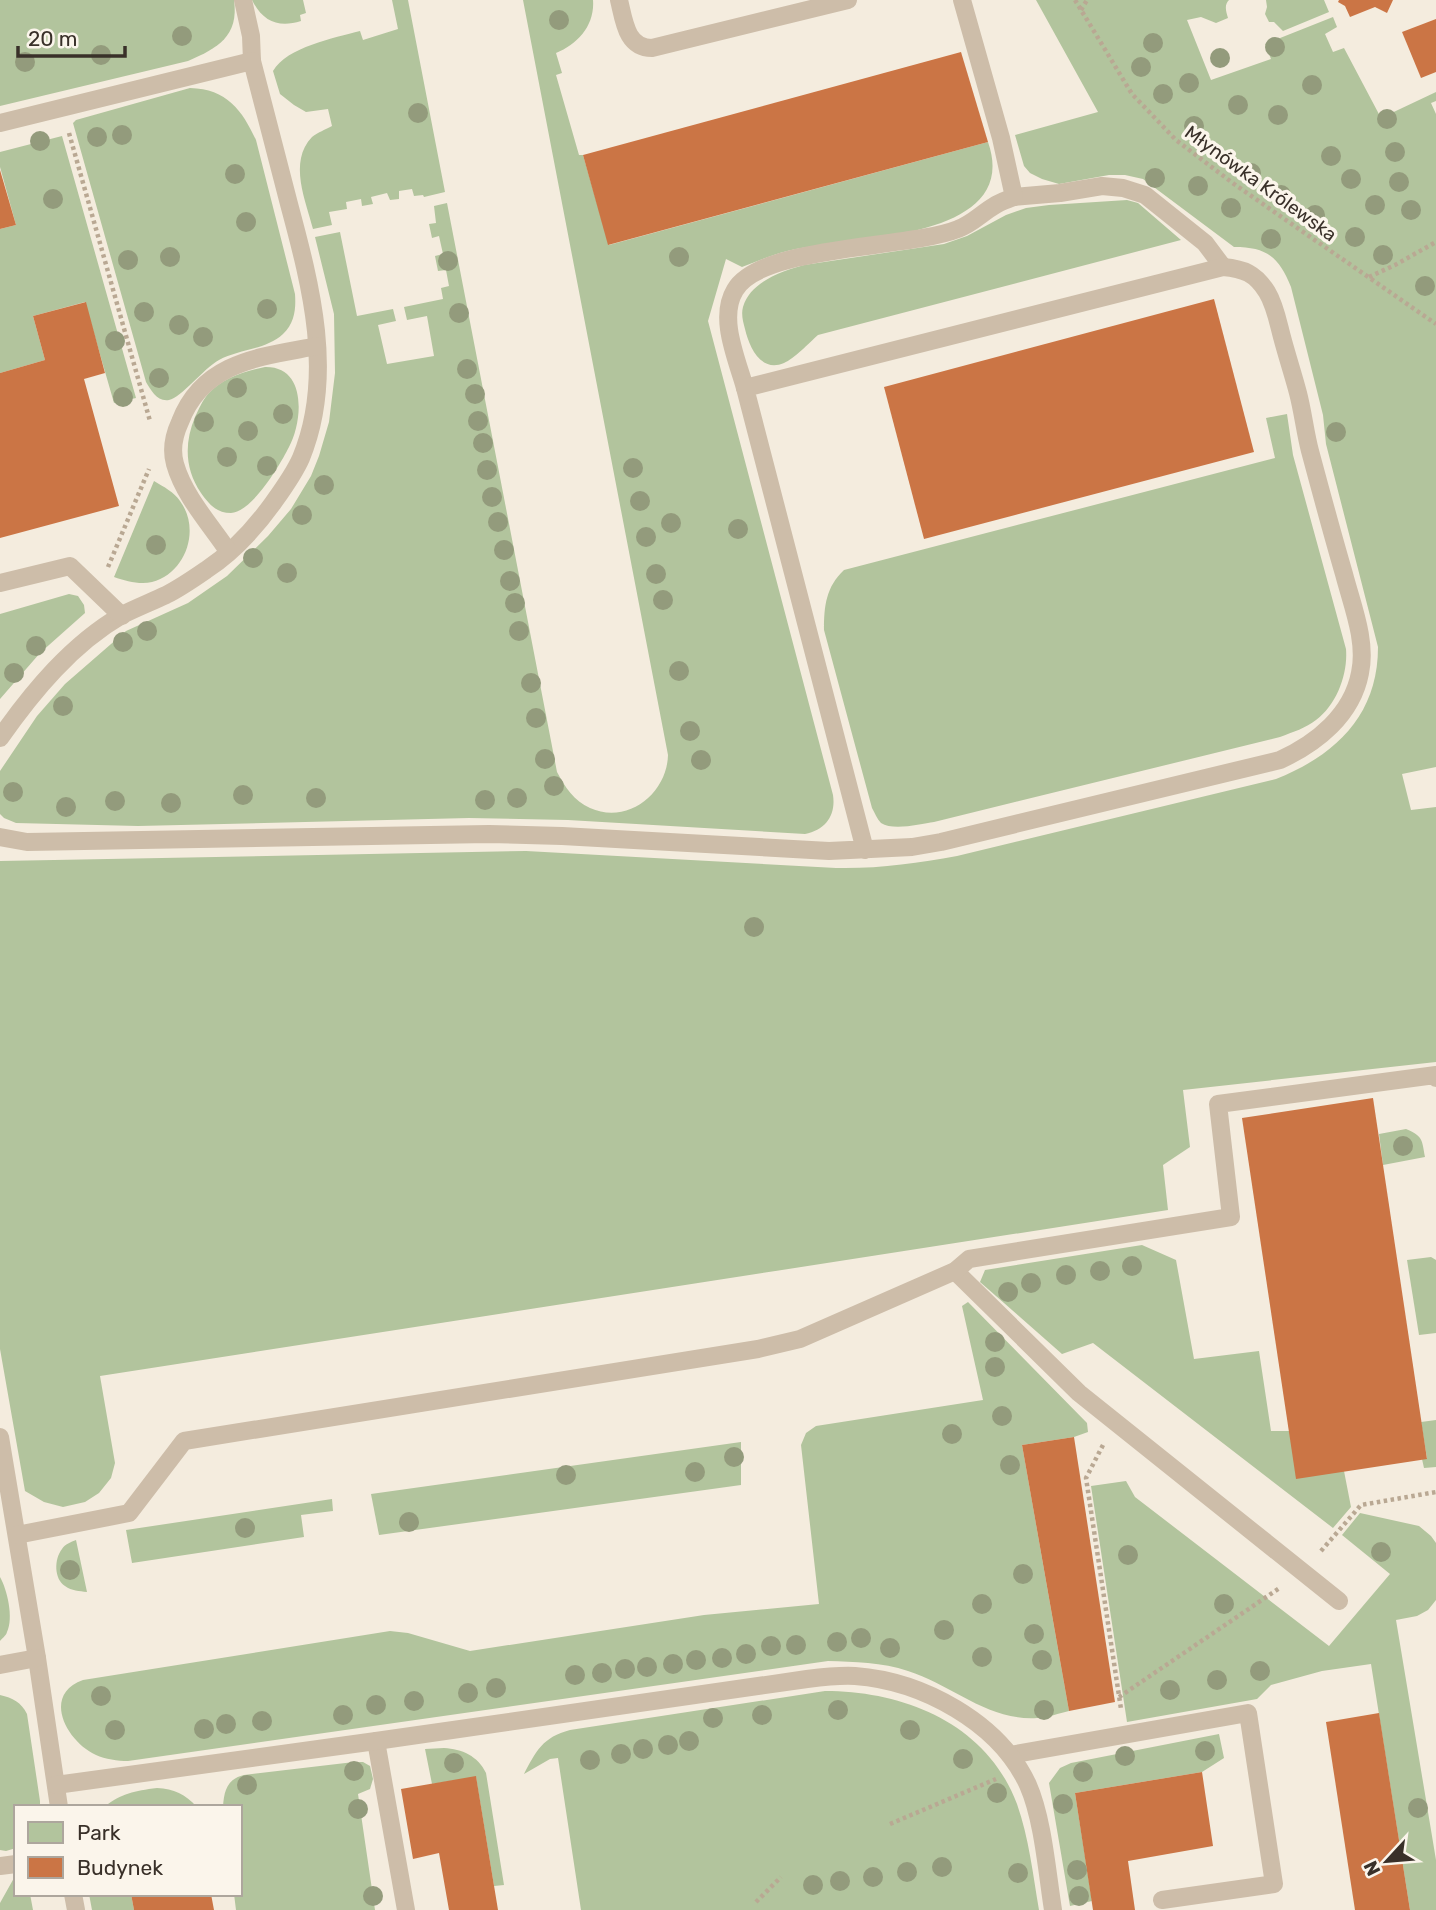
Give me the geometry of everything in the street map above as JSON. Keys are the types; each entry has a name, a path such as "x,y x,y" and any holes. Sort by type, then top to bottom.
{"lane":[{"path":"0,738 33,693 89,639 122,615 167,595 210,568 249,533 267,511 300,460 309,437 317,380 313,301 252,61 251,36 243,0"},
{"path":"619,0 631,39 644,48 848,0"},
{"path":"962,0 1001,138 1014,197"},
{"path":"0,123 252,61"},
{"path":"865,850 728,324 727,313 733,293 745,279 780,261 936,236 960,229 996,204 1014,197 1102,187 1123,188 1145,195 1205,243 1223,267"},
{"path":"0,837 27,842 489,834 562,835 829,851 912,847 972,836 1280,760 1319,738 1348,706 1360,673 1360,643 1352,604 1309,448 1299,395 1272,301 1251,274 1244,270 1223,267 745,388"},
{"path":"228,551 193,501 175,464 173,451 183,412 199,390 222,370 236,364 317,346"},
{"path":"0,583 70,566 122,615"},
{"path":"17,1535 129,1513 184,1441 758,1349 800,1339 955,1271 969,1259 1231,1217 1217,1104 1436,1075 1436,1079"},
{"path":"955,1271 1079,1393 1339,1601"},
{"path":"0,1437 59,1805"},
{"path":"0,1665 37,1658"},
{"path":"56,1785 807,1678 855,1676 906,1686 950,1706 985,1729 1014,1762 1028,1784 1038,1818 1053,1910"},
{"path":"1014,1762 1068,1744 1248,1713 1274,1884 1162,1899"},
{"path":"376,1741 406,1910"}],"path":[{"name":"Młynówka Królewska","path":"1075,0 1132,94 1176,140 1234,184 1436,324"},
{"path":"1081,10 1087,0"},
{"path":"62,107 150,422"},
{"path":"1368,277 1436,242"},
{"path":"98,592 152,460"},
{"path":"1115,1422 1086,1478 1125,1736"},
{"path":"1119,1697 1303,1572 1361,1505 1436,1492"},
{"path":"890,1824 1014,1762"},
{"path":"756,1902 781,1877"}],"green space":[{"path":"0,0 234,0 235,12 230,32 224,39 209,51 188,61 0,106"},
{"path":"252,0 303,0 306,13 300,15 301,21 279,23 261,14"},
{"path":"392,0 408,0 445,192 424,197 414,196 412,189 399,191 399,199 390,200 387,193 371,197 373,204 362,206 361,199 346,202 347,209 329,212 332,225 313,229 303,194 301,158 312,137 332,126 328,109 306,112 294,105 280,94 273,71 289,56 325,40 360,31 363,40 398,29"},
{"path":"523,0 593,0 591,18 584,32 556,53 562,73 556,75 609,245 988,142 992,173 982,197 961,214 932,226 899,234 799,248 742,267 726,259 708,321 833,795 833,809 828,820 819,829 805,834 568,820 469,818 138,826 16,823 4,818 0,814 0,771 37,716 65,684 126,631 188,603 227,576 291,509 311,476 329,422 335,373 334,314 315,237 340,232 357,316 393,309 396,321 378,325 387,364 434,356 427,316 407,320 404,307 443,299 441,288 449,286 446,270 438,271 435,256 443,254 439,236 432,238 429,224 436,223 434,206 447,203 557,772 579,802 604,812 631,809 653,793 661,782 668,755"},
{"path":"1036,0 1229,0 1226,6 1228,18 1216,23 1201,17 1187,20 1211,80 1271,59 1265,44 1333,17 1337,27 1325,34 1333,52 1344,48 1381,118 1436,92 1436,101 1431,103 1436,114 1436,767 1402,774 1411,810 1436,807 1436,1062 1183,1090 1190,1147 1163,1165 1168,1210 100,1376 115,1463 111,1478 99,1493 85,1502 63,1507 44,1502 25,1491 0,1349 0,861 526,851 867,868 957,856 1276,779 1317,758 1350,730 1370,693 1376,671 1378,647 1326,444 1323,415 1291,287 1282,268 1270,256 1255,249 1234,247 1143,179 1109,175 1059,184 1030,173 1024,166 1015,135 1098,112"},
{"path":"1266,0 1324,0 1329,12 1283,31 1274,22 1269,22 1265,14"},
{"path":"190,88 214,92 232,103 245,119 256,140 295,294 295,310 290,325 276,339 219,360 180,394 165,400 155,395 146,382 73,123"},
{"path":"62,136 136,398 114,403 85,302 33,316 45,360 0,373 0,229 16,225 0,167 0,152"},
{"path":"1127,200 1138,203 1181,240 818,335 792,358 776,365 762,361 749,343 742,315 747,298 760,284 786,271 804,265 944,244 1026,208"},
{"path":"265,367 279,369 288,375 295,385 299,410 294,436 279,465 248,505 231,513 221,511 207,501 192,475 188,456 191,427 202,402 214,388 234,376"},
{"path":"1287,414 1293,455 1346,649 1343,678 1330,706 1308,725 1280,737 934,822 900,827 881,823 872,808 824,630 827,597 838,576 844,570 1275,458 1266,418"},
{"path":"154,481 175,495 186,512 189,524 187,549 174,569 152,582 138,583 114,577"},
{"path":"69,594 78,596 84,605 85,613 40,653 0,699 0,614"},
{"path":"1406,1129 1421,1139 1425,1157 1383,1165 1379,1134"},
{"path":"1142,1245 1176,1260 1194,1359 1259,1351 1271,1431 1289,1431 1344,1471 1351,1507 1333,1528 1093,1343 1062,1354 980,1282 985,1270"},
{"path":"1431,1257 1436,1260 1436,1333 1419,1335 1407,1260"},
{"path":"968,1302 1087,1423 1088,1432 1074,1437 1022,1445 1069,1711 1041,1718 1002,1714 924,1677 898,1668 828,1661 128,1761 96,1755 85,1749 68,1730 61,1707 63,1696 70,1687 83,1680 390,1631 408,1633 470,1651 704,1615 819,1604 801,1445 806,1433 816,1426 983,1400 962,1306"},
{"path":"1436,1420 1436,1467 1424,1468 1422,1459 1427,1458 1421,1422"},
{"path":"741,1442 741,1485 379,1535 371,1494"},
{"path":"1126,1481 1135,1497 1329,1646 1390,1574 1342,1535 1360,1513 1419,1526 1431,1536 1436,1543 1436,1600 1428,1610 1417,1616 1396,1620 1436,1860 1436,1910 1410,1910 1371,1664 1322,1671 1271,1685 1257,1699 1127,1722 1091,1486"},
{"path":"332,1499 333,1511 301,1515 304,1537 132,1563 126,1530"},
{"path":"76,1540 87,1592 68,1588 61,1583 57,1574 59,1553 68,1543"},
{"path":"0,1577 7,1596 10,1619 6,1633 0,1641"},
{"path":"825,1691 885,1697 913,1706 964,1733 986,1753 1003,1776 1017,1804 1028,1843 1039,1910 581,1910 558,1758 550,1759 524,1774 547,1741 570,1730"},
{"path":"0,1695 16,1701 27,1714 40,1805 14,1805 14,1849 0,1850"},
{"path":"1219,1734 1224,1758 1202,1772 1075,1793 1092,1901 1070,1906 1049,1783 1060,1768 1071,1763"},
{"path":"444,1748 469,1754 479,1762 486,1773 504,1885 494,1886 476,1777 432,1784 425,1749"},
{"path":"354,1762 363,1762 370,1766 373,1779 370,1789 358,1794 375,1910 236,1910 234,1896 242,1896 242,1805 223,1805 230,1783 244,1775"},
{"path":"169,1790 179,1793 195,1805 107,1805 129,1793"},
{"path":"14,1878 14,1896 30,1896 33,1910 0,1910 0,1903"},
{"path":"89,1896 131,1896 134,1910 92,1910"}],"building":[{"path":"1339,0 1393,0 1387,13 1375,7 1350,17"},
{"path":"1436,19 1436,72 1421,78 1402,32"},
{"path":"961,52 988,142 608,245 583,155"},
{"path":"0,170 16,225 0,229"},
{"path":"1214,299 1254,452 924,539 884,387"},
{"path":"86,302 105,373 84,379 119,506 0,538 0,373 45,360 33,316"},
{"path":"1373,1098 1427,1459 1296,1479 1242,1118"},
{"path":"1074,1437 1115,1702 1069,1711 1022,1445"},
{"path":"1379,1713 1410,1910 1355,1910 1326,1722"},
{"path":"1202,1772 1213,1846 1128,1861 1135,1910 1093,1910 1075,1793"},
{"path":"476,1776 498,1910 449,1910 439,1853 413,1859 401,1789"},
{"path":"131,1896 211,1896 214,1910 134,1910"}]}
